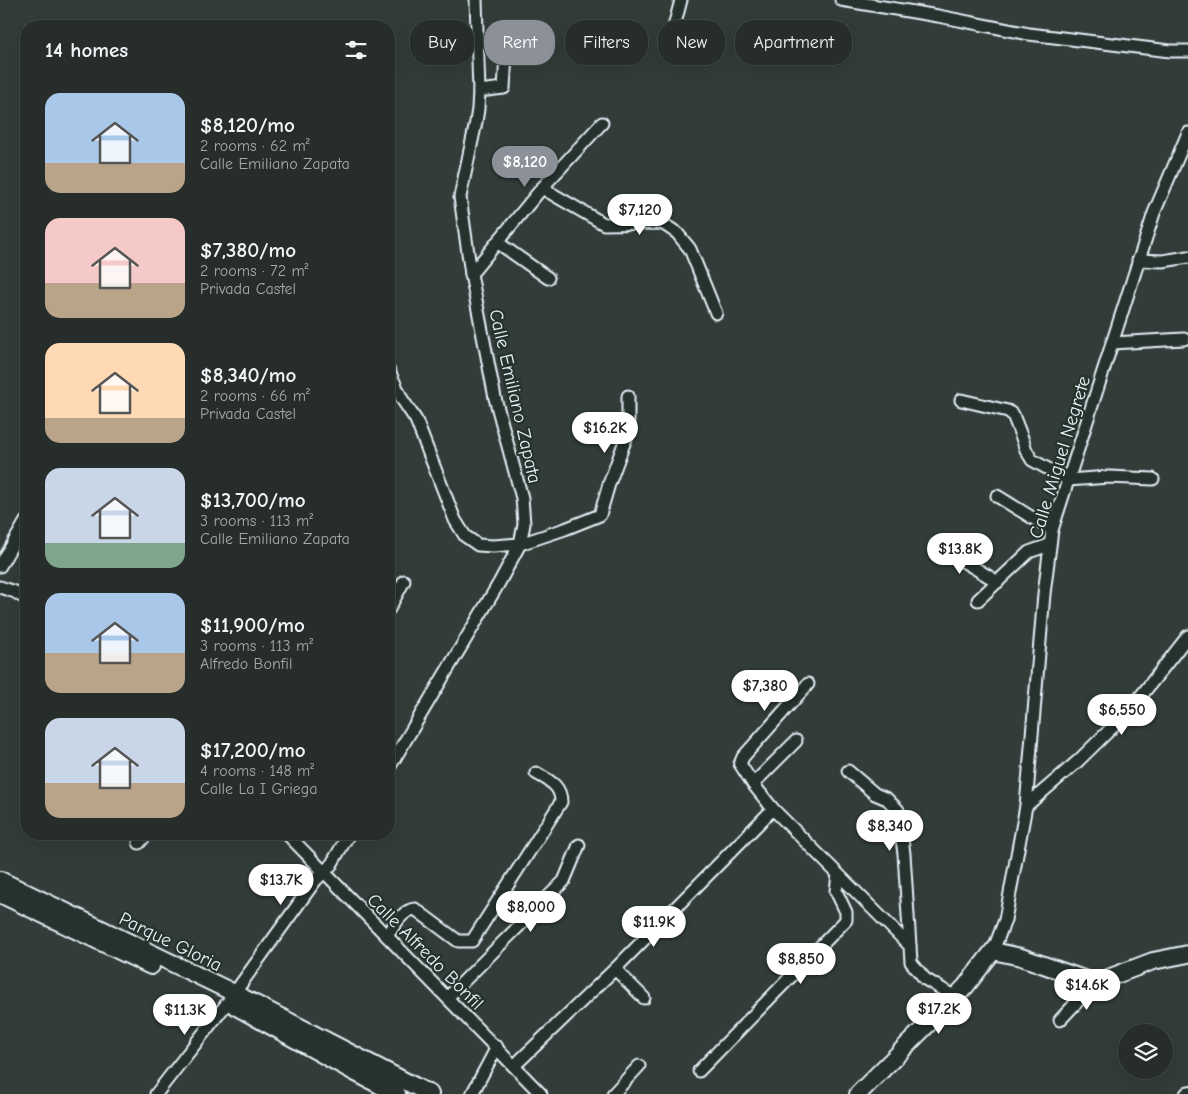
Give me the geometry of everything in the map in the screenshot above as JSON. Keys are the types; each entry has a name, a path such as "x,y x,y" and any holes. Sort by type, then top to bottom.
{"main road":[{"name":"Parque Gloria","path":"0,880 359,1066 430,1094"},
{"name":"Parque Gloria","path":"0,894 231,998"},
{"path":"858,1094 965,987 993,951 1021,957 1095,983 1153,961 1188,954"},
{"name":"Parque Gloria","path":"359,1066 397,1094"}],"street":[{"name":"Calle Emiliano Zapata","path":"395,758 499,583 520,544 524,524 522,498 495,398 460,197 476,122 479,91 476,0"},
{"path":"676,20 680,0"},
{"path":"841,0 938,16 1028,34 1170,51 1188,51"},
{"path":"479,91 504,88 505,65"},
{"path":"472,274 542,188 602,123"},
{"name":"Calle Miguel Negrete","path":"993,951 1006,920 1026,806 1049,545 1052,530 1138,260 1157,205 1188,133"},
{"path":"542,188 604,224 662,223 677,233 690,249 716,313"},
{"path":"497,242 548,278"},
{"path":"1138,260 1163,261 1188,257"},
{"path":"1112,343 1184,338"},
{"path":"395,384 402,399 416,420 455,520 465,536 478,545 493,546 520,544 600,515 609,484 628,433 628,396"},
{"path":"961,400 1008,411 1013,415 1026,450 1032,460 1068,480 1109,476 1153,479"},
{"path":"996,496 1052,530"},
{"path":"0,566 20,531"},
{"path":"936,545 998,582"},
{"path":"978,600 1029,552 1049,545"},
{"path":"395,597 404,581"},
{"path":"0,587 20,595"},
{"path":"1026,806 1078,761 1130,710 1188,636"},
{"path":"808,684 743,758 740,764 773,809 910,946"},
{"path":"753,784 796,741"},
{"path":"848,771 875,794 887,799 898,810 904,854 911,962 925,979 955,997"},
{"path":"387,936 401,916 415,909 458,940 472,941 561,802 561,794 556,785 536,773"},
{"path":"514,1066 615,969 773,809"},
{"path":"139,843 142,840"},
{"name":"Calle Alfredo Bonfil","path":"293,840 541,1094"},
{"path":"156,1094 231,998 323,872 331,865 346,840"},
{"path":"448,998 564,881 579,845"},
{"path":"698,1071 846,920 846,912 836,891 838,875"},
{"path":"615,969 644,998"},
{"path":"1060,1020 1095,983"},
{"path":"472,1094 497,1048"},
{"path":"613,1094 639,1066"}]}
